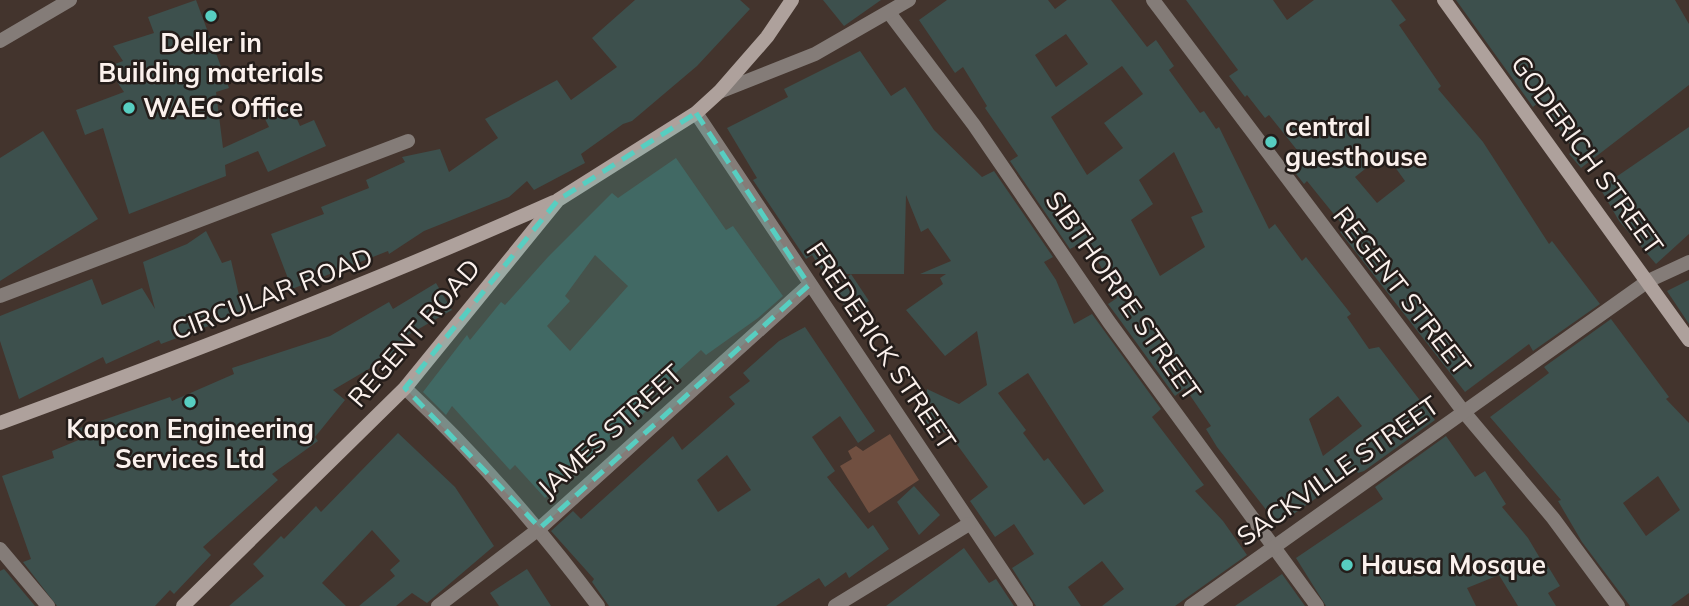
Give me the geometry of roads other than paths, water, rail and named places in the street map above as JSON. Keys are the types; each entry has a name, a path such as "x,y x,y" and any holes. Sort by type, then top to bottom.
{"main road":[{"path":"696,113 719,92 767,37 792,0"},
{"name":"GODERICH STREET","path":"1444,0 1689,340"},
{"name":"REGENT ROAD","path":"183,606 405,388 558,200 696,113"},
{"name":"CIRCULAR ROAD","path":"0,423 256,328 420,261 558,200"}],"street":[{"path":"0,41 70,0"},
{"path":"719,92 815,54 890,14 909,0"},
{"name":"REGENT STREET","path":"1153,0 1463,411 1553,518 1618,606"},
{"name":"SIBTHORPE STREET","path":"890,14 974,125 1109,322 1317,606"},
{"name":"FREDERICK STREET","path":"696,113 1026,606"},
{"path":"0,296 408,141"},
{"name":"SACKVILLE STREET","path":"1191,606 1648,281 1689,262"},
{"name":"JAMES STREET","path":"438,606 540,528 809,285"},
{"path":"405,388 484,464 540,528 598,606"},
{"path":"835,606 969,524"},
{"path":"0,548 48,606"}],"place":[{"name":"Deller in Building materials","path":"211,16"},
{"name":"WAEC Office","path":"129,108"},
{"name":"central guesthouse","path":"1271,142"},
{"name":"Kapcon Engineering Services Ltd","path":"190,402"},
{"name":"Hausa Mosque","path":"1347,565"}]}
